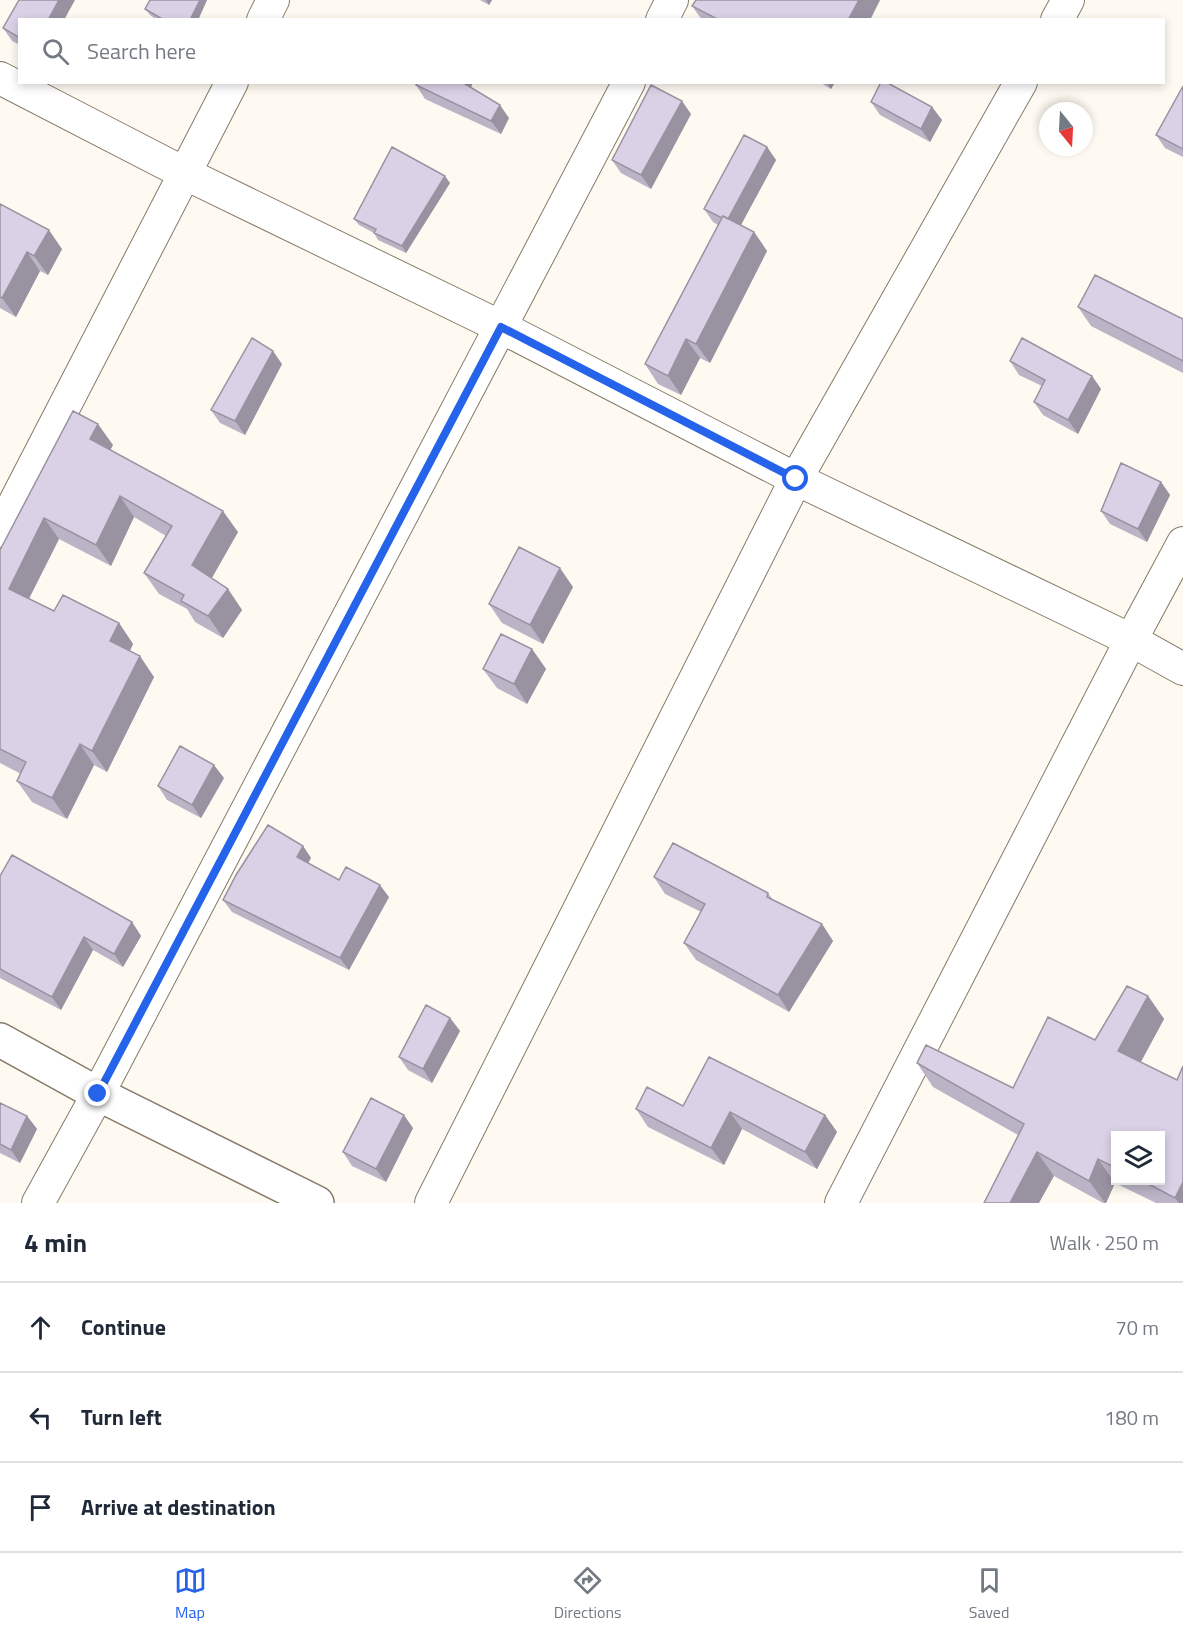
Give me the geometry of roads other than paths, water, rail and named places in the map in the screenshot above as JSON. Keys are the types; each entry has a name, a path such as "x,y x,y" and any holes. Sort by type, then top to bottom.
{"street":[{"path":"265,18 273,0"},
{"path":"663,18 672,0"},
{"path":"1058,18 1068,0"},
{"path":"0,78 186,174 501,327 796,479 1131,640 1183,669"},
{"path":"0,531 231,84"},
{"path":"38,1203 98,1094 628,84"},
{"path":"431,1203 796,479 1020,84"},
{"path":"841,1203 1183,543"},
{"path":"0,1040 98,1094 317,1203"}]}
